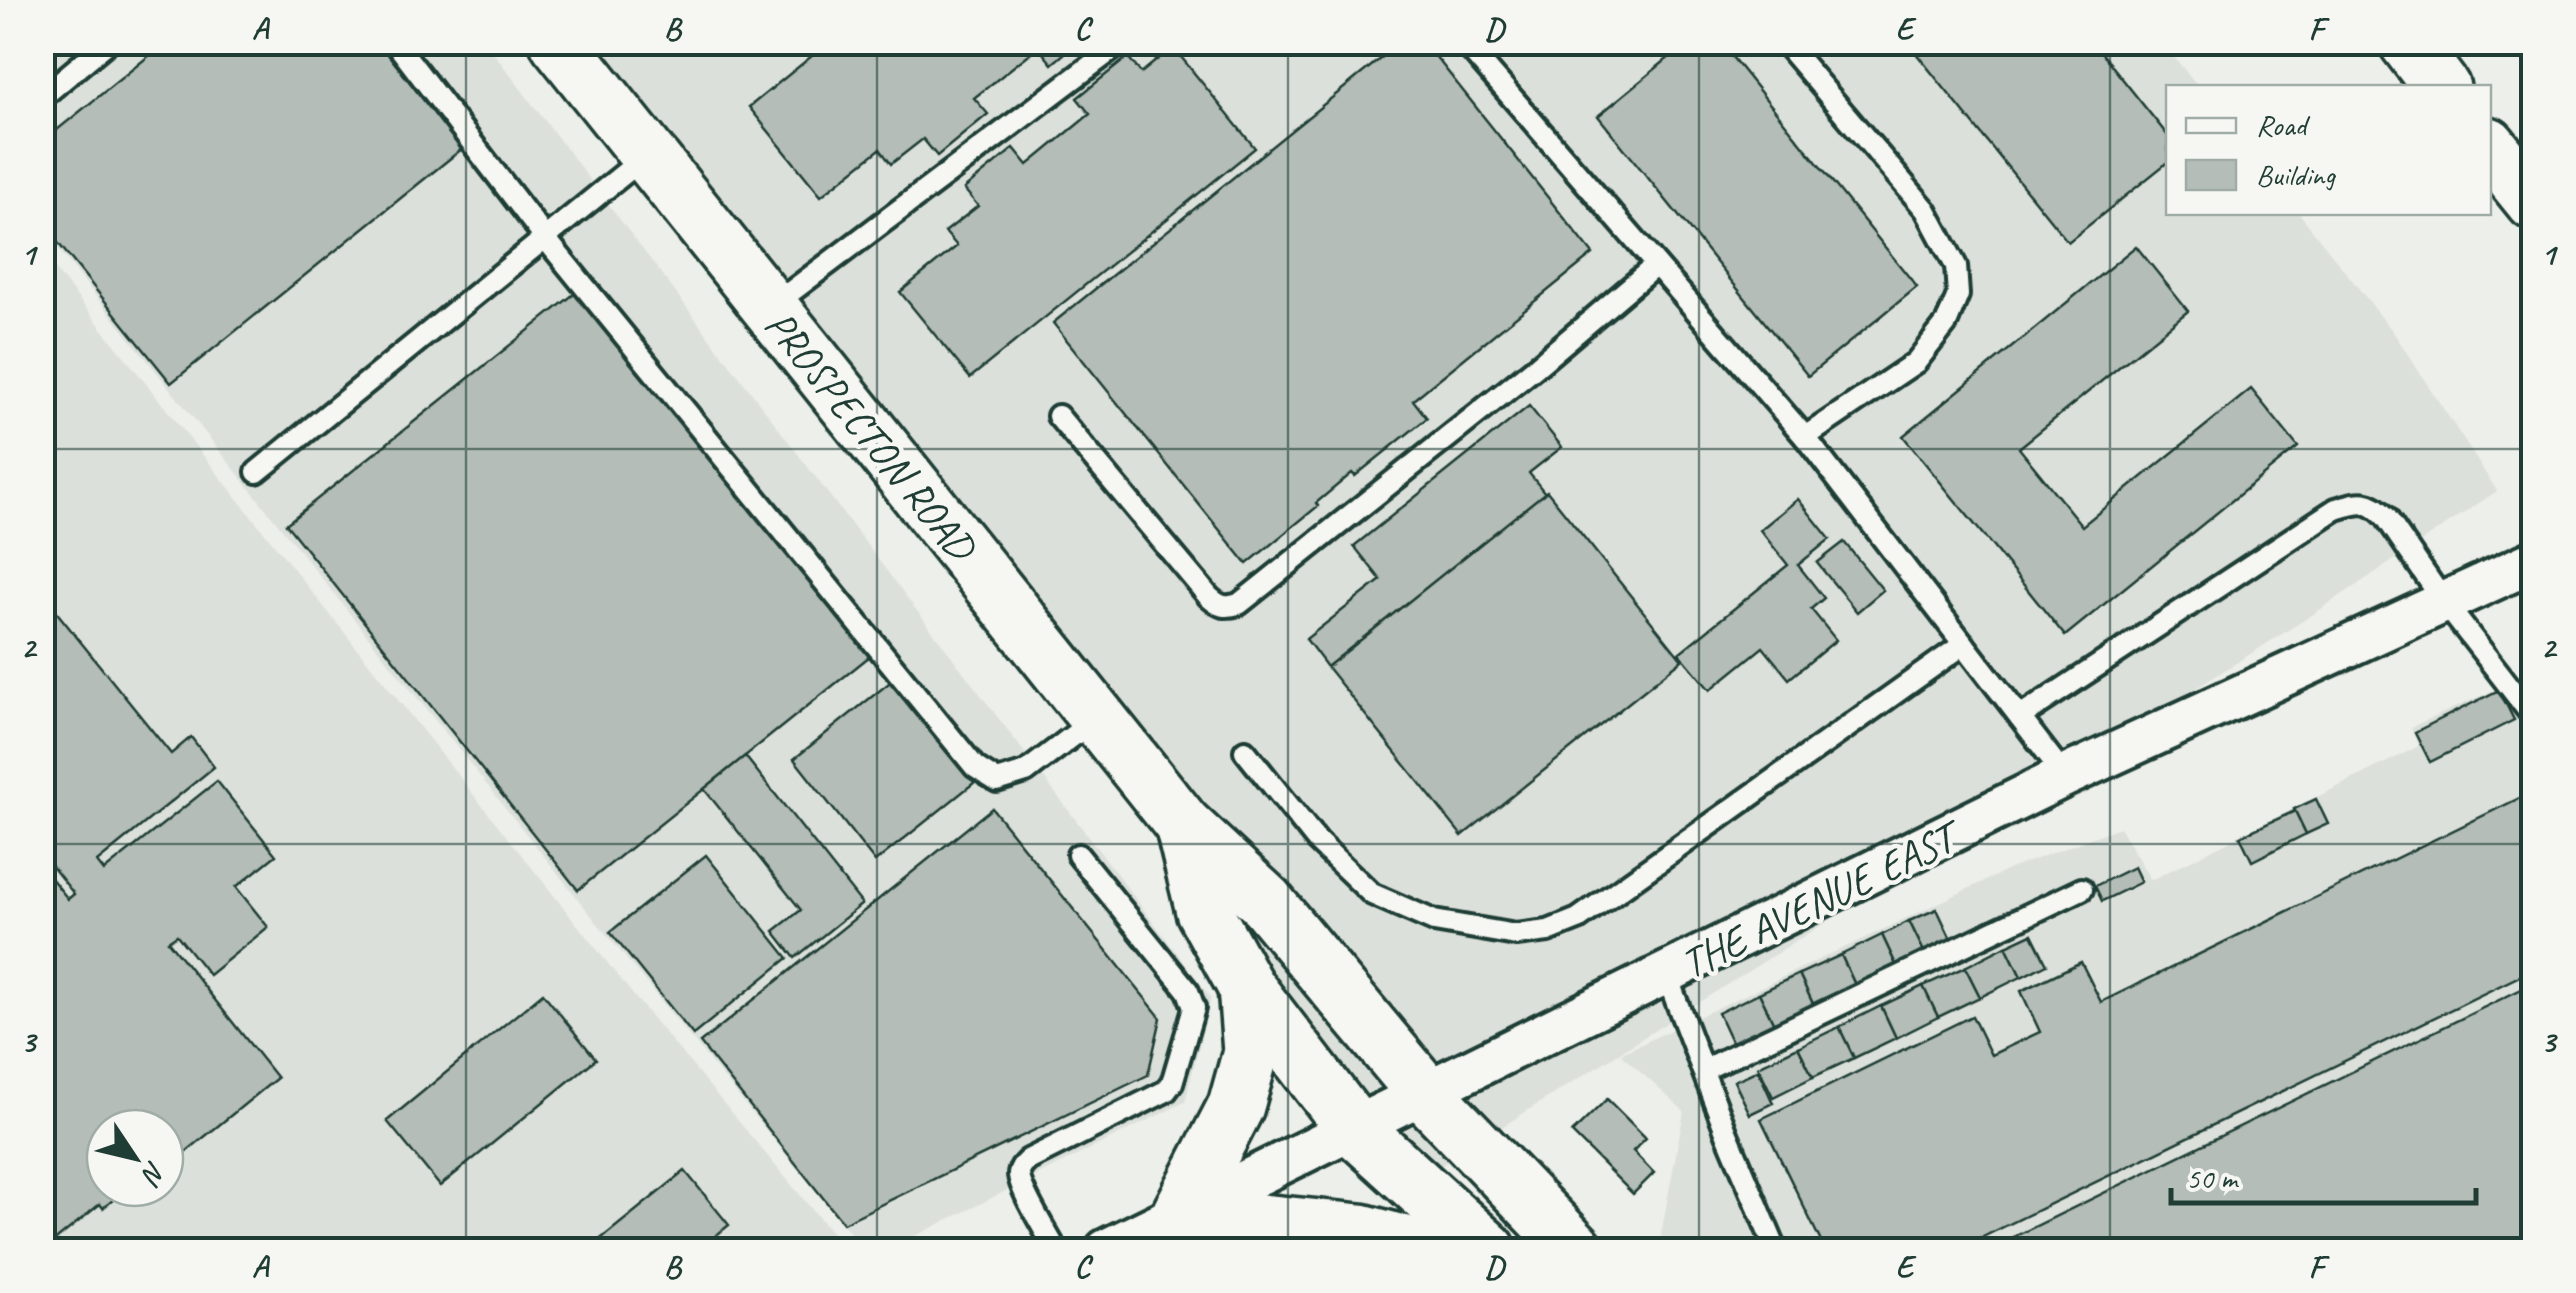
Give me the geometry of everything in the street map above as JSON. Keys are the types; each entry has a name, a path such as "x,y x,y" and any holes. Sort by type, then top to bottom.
{"main road":[{"name":"PROSPECTON ROAD","path":"558,42 1183,825 1266,902 1424,1093 1576,1250"},
{"path":"2406,42 2440,85"},
{"path":"2491,149 2534,202"},
{"path":"1183,825 1204,911 1246,987 1354,1128 1488,1250"},
{"path":"1246,987 1250,1052 1236,1106 1180,1214 1361,1232 1428,1250"}],"street":[{"name":"THE AVENUE EAST","path":"1106,1250 2066,776 2534,561"}],"lane":[{"path":"42,97 108,42"},
{"path":"395,42 545,238 975,767 997,781 1026,772 1097,717"},
{"path":"770,308 1122,42"},
{"path":"1464,42 1805,437 2066,776"},
{"path":"1789,48 1926,210 1956,266 1958,295 1946,324 1916,362 1805,437"},
{"path":"257,472 648,154"},
{"path":"1058,416 1209,598 1219,606 1229,607 1239,604 1656,265"},
{"path":"2020,717 2336,508 2362,502 2376,506 2386,517 2444,602 2534,718"},
{"path":"1245,751 1317,841 1372,894 1434,921 1516,935 1548,931 1578,920 1964,644"},
{"path":"1056,1250 1022,1188 1022,1166 1166,1091 1172,1083 1194,1008 1188,990 1078,855"},
{"path":"1703,1070 2082,889"},
{"path":"1666,974 1776,1250"}],"shaded area":[{"path":"42,43 486,43 1211,998 1185,1102 887,1250 864,1250 43,230"},
{"path":"585,43 2162,43 2197,85 2166,85 2166,215 2301,215 2394,333 2497,491 2309,617 1413,1183"},
{"path":"42,253 634,996 846,1250 43,1250"},
{"path":"2499,688 2508,702 2533,690 2533,1250 1665,1250 1659,1245 1684,1111 1620,1054 2010,869 2119,827 2151,880 2419,746 2411,727"}],"building":[{"path":"166,42 378,42 463,148 171,383 42,223 42,142"},
{"path":"829,42 1078,42 1052,64 1038,47 974,98 988,114 937,156 923,139 891,164 880,149 821,196 749,107"},
{"path":"1401,42 1424,42 1593,254 1413,400 1427,418 1355,476 1352,473 1247,564 1053,323"},
{"path":"1688,42 1720,42 1917,287 1808,376 1598,116"},
{"path":"1907,42 2093,42 2166,133 2166,164 2068,242"},
{"path":"1173,47 1255,148 970,378 900,292 957,246 945,232 978,206 964,189 1014,148 1028,165 1090,114 1077,98 1128,57 1141,73"},
{"path":"2136,246 2188,311 2019,448 2082,526 2251,389 2298,447 2065,636 1903,436"},
{"path":"579,290 870,656 578,890 286,524"},
{"path":"1529,406 1562,447 1529,473 1545,493 1327,667 1306,639 1381,580 1354,546"},
{"path":"1547,491 1682,660 1462,836 1327,667"},
{"path":"1798,499 1830,539 1798,565 1824,598 1811,609 1836,640 1789,679 1763,647 1710,690 1679,653 1788,565 1760,530"},
{"path":"1844,542 1883,590 1857,612 1817,563"},
{"path":"42,594 171,754 191,737 214,767 97,862 104,871 217,781 276,855 236,887 268,927 209,975 177,935 168,941 277,1078 185,1153 185,1108 85,1108 85,1208 95,1208 52,1243 42,1232 42,867 68,899 74,894 42,854"},
{"path":"894,679 975,782 875,862 794,759"},
{"path":"2499,690 2514,720 2430,762 2415,732"},
{"path":"745,756 862,904 795,958 774,931 801,910 704,789"},
{"path":"2534,791 2534,969 1956,1250 1825,1250 1761,1119 1972,1016 1991,1055 2040,1032 2021,991 2081,962 2101,1002"},
{"path":"2316,799 2328,824 2306,834 2294,809"},
{"path":"992,808 1161,1018 1148,1075 843,1223 700,1043"},
{"path":"2295,811 2306,834 2252,861 2240,836"},
{"path":"706,855 788,958 693,1035 610,932"},
{"path":"2134,867 2141,882 2102,901 2095,886"},
{"path":"1937,909 1951,939 1924,952 1909,921"},
{"path":"1909,921 1924,952 1896,965 1882,935"},
{"path":"2032,934 2047,964 2021,977 2006,946"},
{"path":"1882,935 1896,965 1855,985 1841,955"},
{"path":"2006,946 2021,977 1980,997 1965,967"},
{"path":"1841,955 1855,985 1813,1004 1799,974"},
{"path":"1965,967 1980,997 1938,1017 1923,986"},
{"path":"1799,974 1813,1004 1774,1024 1759,993"},
{"path":"2534,983 2534,1250 1987,1250"},
{"path":"1923,986 1938,1017 1896,1038 1881,1006"},
{"path":"543,993 596,1059 440,1186 387,1121"},
{"path":"1759,993 1774,1024 1732,1043 1718,1013"},
{"path":"1881,1006 1896,1038 1854,1058 1839,1027"},
{"path":"1839,1027 1854,1058 1813,1077 1798,1047"},
{"path":"1798,1047 1813,1077 1773,1097 1758,1066"},
{"path":"1758,1070 1773,1103 1750,1114 1734,1081"},
{"path":"1607,1099 1646,1138 1633,1151 1654,1173 1633,1194 1572,1133"},
{"path":"685,1171 729,1225 698,1250 587,1250"}]}
